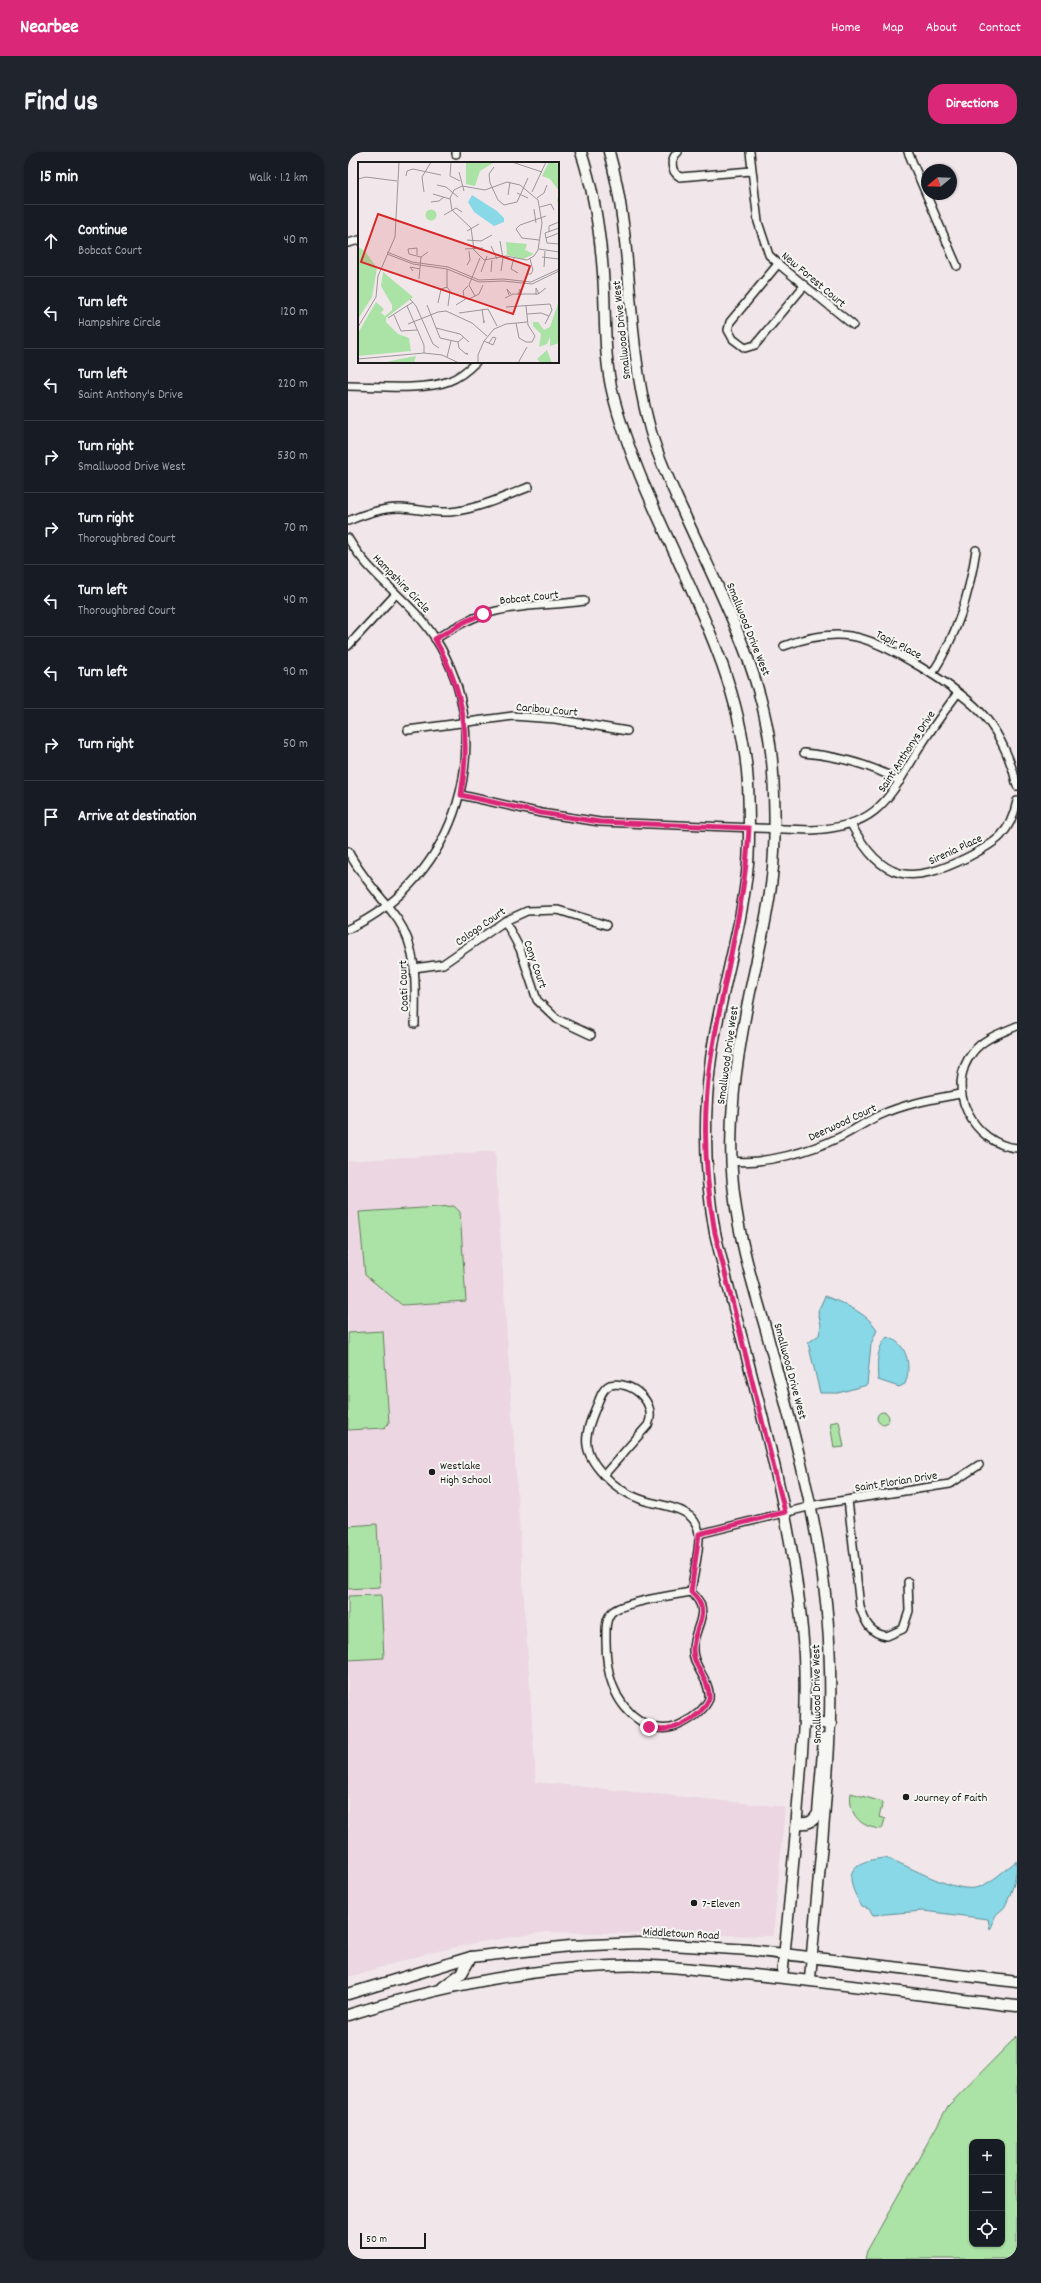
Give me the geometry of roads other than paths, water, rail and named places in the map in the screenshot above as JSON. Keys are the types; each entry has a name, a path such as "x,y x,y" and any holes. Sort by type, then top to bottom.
{"street":[{"name":"Smallwood Drive West","path":"581,152 592,189 596,215 603,273 606,352 612,392 620,422 642,480 702,611 730,686 738,717 748,781 748,863 738,923 710,1065 705,1125 706,1162 708,1195 715,1233 785,1512 795,1571 802,1629 805,1722 782,1977"},
{"name":"Smallwood Drive West","path":"609,152 624,219 634,349 648,424 669,479 729,610 750,664 763,709 773,767 775,829 772,878 737,1064 731,1120 731,1161 741,1240 792,1425 811,1506 826,1604 831,1684 830,1724 823,1839 810,1980"},
{"path":"678,152 672,159 672,165 676,175 680,177 752,171"},
{"name":"New Forest Court","path":"750,152 761,235 769,255 804,286 853,325"},
{"path":"908,152 957,266"},
{"path":"348,243 358,240"},
{"path":"778,264 728,326 729,334 741,346 745,348 756,345 804,286"},
{"path":"348,386 422,386 440,384 456,378 475,363"},
{"path":"348,521 387,509 401,508 440,512 465,509 529,487"},
{"name":"Hampshire Circle","path":"348,538 375,574 416,613 435,639 456,684 465,720 466,755 461,795 432,856 414,881 387,906 348,929"},
{"path":"932,674 951,642 963,614 976,550"},
{"path":"348,646 396,594"},
{"name":"Bobcat Court","path":"435,639 466,621 483,614 507,609 584,601"},
{"name":"Tapir Place","path":"784,646 819,636 851,636 876,644 932,674 957,694"},
{"name":"Saint Anthonys Drive","path":"461,795 541,813 600,822 775,829 831,829 851,824 879,808 900,782 925,739 957,694"},
{"path":"957,694 976,708 992,727 1012,767 1017,786"},
{"name":"Caribou Court","path":"408,730 465,720 530,716 627,731"},
{"path":"804,753 836,756 856,761 900,782"},
{"name":"Sirenia Place","path":"851,824 862,845 874,858 895,871 918,875 941,870 996,841 1011,823 1017,801"},
{"name":"Coati Court","path":"348,851 363,877 387,906 406,934 411,950 414,968 415,1024"},
{"name":"Cologo Court","path":"414,968 438,966 449,961 505,921 527,911 548,909 566,912 606,925"},
{"name":"Cony Court","path":"505,921 520,949 537,1000 557,1019 590,1035"},
{"path":"1017,1026 994,1036 972,1052 963,1075 960,1094 972,1120 984,1135 996,1143 1017,1148"},
{"name":"Deerwood Court","path":"731,1161 755,1161 807,1150 842,1136 892,1111 927,1100 960,1094"},
{"path":"604,1476 642,1433 651,1420 651,1409 647,1400 629,1388 619,1385 610,1386 603,1391 586,1434 589,1454 597,1468 604,1476 611,1483 633,1496 684,1512 692,1519 699,1534 691,1592"},
{"name":"Saint Florian Drive","path":"699,1534 811,1506 950,1484 979,1465"},
{"path":"848,1500 860,1606 865,1621 874,1632 887,1636 903,1629 909,1611 908,1582"},
{"path":"691,1592 698,1598 703,1608 693,1648 696,1662 709,1690 707,1703 697,1714 679,1726 662,1730 655,1729 640,1721 626,1709 612,1685 607,1662 607,1620 613,1611 624,1604 691,1592"},
{"path":"797,1823 805,1824 811,1821 818,1813 823,1741 830,1724 805,1722"},
{"name":"Middletown Road","path":"348,1994 471,1957 570,1946 639,1943 785,1954 1017,1982"},
{"path":"438,1990 462,1974 471,1957"},
{"path":"348,2015 438,1990 495,1978 552,1969 613,1966 659,1966 782,1977 1017,2006"}],"water":[{"path":"825,1296 847,1305 861,1314 873,1324 877,1330 871,1344 867,1385 838,1393 820,1393 808,1343 819,1335 821,1325 818,1311"},
{"path":"887,1337 899,1344 903,1349 908,1363 905,1384 899,1387 878,1380 879,1352"},
{"path":"886,1858 932,1878 958,1887 969,1888 984,1885 1017,1861 1017,1866 1014,1884 1008,1901 994,1918 990,1929 988,1919 923,1911 873,1915 869,1909 862,1907 856,1896 852,1886 852,1872 856,1866 863,1862"}],"place":[{"name":"Westlake High School","path":"432,1472"},
{"name":"Journey of Faith","path":"906,1797"},
{"name":"7-Eleven","path":"694,1903"}]}
